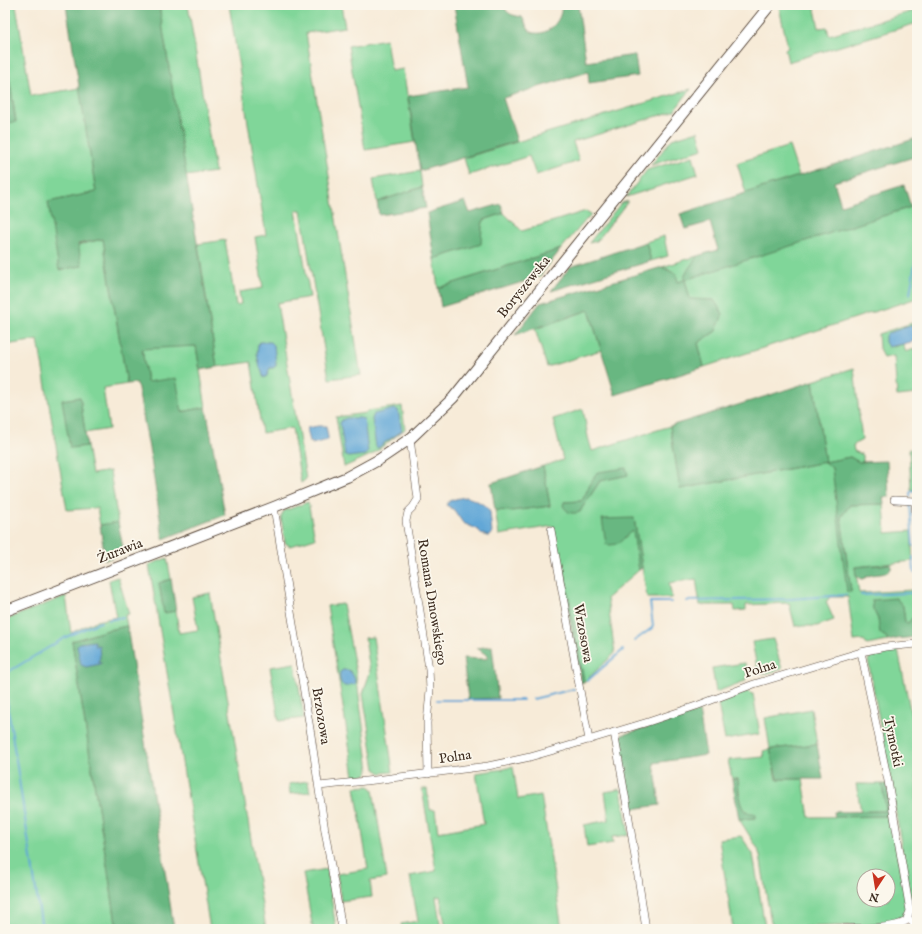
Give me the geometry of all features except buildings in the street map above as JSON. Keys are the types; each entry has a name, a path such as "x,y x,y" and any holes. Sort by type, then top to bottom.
{"main road":[{"name":"Boryszewska","path":"245,518 347,477 380,459 410,439 452,398 770,5"},
{"name":"Żurawia","path":"5,611 245,518"}],"street":[{"name":"Romana Dmowskiego","path":"410,439 418,499 408,512 406,522 429,669 430,690 427,723 428,774"},
{"path":"894,500 916,500 917,527"},
{"name":"Brzozowa","path":"274,507 342,929"},
{"name":"Wrzosowa","path":"552,530 589,740"},
{"name":"Polna","path":"319,786 488,766 558,750 696,706 754,684 861,652 885,647 917,644"},
{"name":"Tymotki","path":"861,652 888,782 910,911 908,918"},
{"path":"614,732 646,929"},
{"path":"832,929 896,926 906,921 908,918 916,929"}],"green space":[{"path":"5,5 16,5 31,96 80,88 96,192 49,202 59,270 78,245 103,239 127,384 103,388 109,429 85,433 80,397 63,400 70,448 87,446 92,474 110,471 118,522 100,525 97,508 67,510 38,340 5,345 5,123 16,121 5,51"},
{"path":"66,5 159,5 217,367 200,370 196,346 142,349 147,382 176,378 182,412 206,407 225,515 163,539 151,459 137,383 127,384 103,239 78,244 82,266 59,270 48,202 96,192"},
{"path":"159,5 188,5 215,172 186,176"},
{"path":"229,5 341,5 345,27 306,33 361,375 329,379 301,210 296,210 310,297 277,303 306,479 301,483 292,428 262,433 251,362 217,367 198,244 225,240 236,305 241,304 239,292 263,288 255,237 266,235"},
{"path":"454,5 504,5 510,14 522,17 530,31 542,33 552,27 560,17 561,5 578,5 586,62 635,55 638,76 589,83 588,72 503,98 517,141 420,171 408,96 468,87"},
{"path":"781,5 818,5 815,9 819,28 827,27 829,35 917,10 917,23 788,62 785,49 788,48 779,7"},
{"path":"386,39 391,71 403,69 415,142 365,150 348,46"},
{"path":"5,51 16,122 5,123"},
{"path":"691,89 674,111 573,142 579,161 536,175 529,156 469,175 464,158"},
{"path":"698,131 703,149 651,165 672,139"},
{"path":"917,138 917,156 834,182 841,205 904,185 911,207 685,280 690,299 714,300 723,314 716,331 698,343 704,367 615,395 589,310 515,335 540,303 662,267 676,274 678,282 684,280 687,271 697,256 718,250 710,222 685,229 680,214"},
{"path":"789,146 799,176 746,193 737,163"},
{"path":"693,156 698,174 626,197 647,170"},
{"path":"420,171 422,187 377,202 373,179"},
{"path":"422,187 426,208 379,215 377,202"},
{"path":"465,201 470,213 501,204 504,213 484,220 482,225 481,244 434,259 427,213"},
{"path":"628,201 597,241 589,243 621,203"},
{"path":"917,205 917,298 704,367 698,343 716,331 714,300 690,300 685,280 678,282 673,271 662,267 697,256 685,279"},
{"path":"586,211 591,214 561,249 438,288 434,259 480,244 484,220 504,213 522,231"},
{"path":"664,236 668,256 651,261 646,242"},
{"path":"646,242 651,261 551,291 570,267"},
{"path":"561,249 539,277 441,307 438,288"},
{"path":"589,310 601,350 547,367 535,329"},
{"path":"912,323 913,326 888,333 893,347 903,344 906,352 917,348 917,394 897,396 894,356 883,358 879,348 878,334"},
{"path":"196,346 206,407 181,412 147,382 142,348"},
{"path":"854,368 862,440 853,445 854,451 863,455 863,462 859,462 850,457 826,462 832,468 851,591 841,517 850,505 884,504 886,533 911,531 913,561 855,567 859,593 913,590 914,582 917,582 917,636 909,622 905,622 903,606 896,598 873,609 878,619 880,633 888,638 888,641 867,645 863,640 854,641 848,597 830,597 826,602 834,620 817,626 795,626 789,603 746,605 746,610 735,611 734,605 700,605 696,579 669,583 672,598 647,598 634,518 625,538 629,532 633,531 639,570 607,598 615,653 584,682 563,564 560,565 553,526 499,535 495,510 511,511 550,506 543,466 563,460 553,419 583,409 592,451 670,426 680,489 825,462 813,381","holes":["595,475 627,475 600,481 580,512 564,502 581,501"]},
{"path":"813,381 825,462 680,489 670,426"},
{"path":"80,397 87,446 70,448 62,400"},
{"path":"402,406 405,429 373,454 344,467 336,417"},
{"path":"909,449 916,451 917,490 911,490"},
{"path":"850,457 859,462 887,461 889,497 883,497 884,504 850,505 841,517 851,592 847,592 832,468 825,462"},
{"path":"543,466 550,506 511,511 495,510 491,483"},
{"path":"626,468 628,475 600,481 580,512 570,513 563,506 564,502 581,501 598,472"},
{"path":"308,502 315,538 290,546 285,543 281,517 284,511"},
{"path":"634,518 642,568 639,570 633,531 618,543 608,545 606,544 602,519"},
{"path":"118,522 124,553 105,560 100,525"},
{"path":"167,558 171,579 159,583 164,613 176,611 179,633 198,630 192,597 210,593 266,929 210,929 149,565"},
{"path":"563,564 584,682 581,683 560,565"},
{"path":"891,564 891,569 886,573 871,575 862,579 856,576 855,567"},
{"path":"118,577 129,614 125,615 127,626 72,641 117,929 5,929 5,620 66,596 71,633 96,621 116,617 109,580"},
{"path":"171,579 176,611 164,613 159,583"},
{"path":"896,598 903,606 905,622 909,622 915,617 916,637 888,641 887,638 880,633 878,619 873,609 872,600"},
{"path":"343,604 356,673 369,770 366,775 354,776 327,606"},
{"path":"127,626 174,929 117,929 72,641"},
{"path":"373,637 393,772 381,773 375,769 363,694 370,672 365,638"},
{"path":"773,639 782,669 764,674 758,672 752,642"},
{"path":"492,646 498,698 468,699 463,658 488,658 488,656 477,648"},
{"path":"898,650 912,719 917,719 917,925 913,916 890,777 868,660 873,654"},
{"path":"295,663 304,718 279,721 270,667"},
{"path":"745,663 747,672 745,681 716,692 712,668"},
{"path":"748,691 753,694 760,734 725,740 718,704"},
{"path":"811,709 817,744 770,749 765,718"},
{"path":"699,711 706,755 654,763 660,805 630,808 619,741 622,735"},
{"path":"817,744 823,779 777,779 770,749"},
{"path":"770,749 776,779 803,779 809,817 892,816 907,906 905,914 901,920 896,924 775,928 775,925 771,923 758,849 739,819 755,818 743,808 740,803 738,779 732,779 728,760 764,757 763,751"},
{"path":"513,766 518,799 541,795 562,929 446,929 440,896 436,897 441,929 402,929 401,924 418,921 410,876 436,871 422,789 427,789 430,810 435,810 438,832 484,824 476,773 504,769"},
{"path":"732,779 738,779 739,798 742,807 749,813 756,814 756,818 739,819"},
{"path":"308,781 310,792 290,794 289,784"},
{"path":"856,784 882,784 887,811 861,811"},
{"path":"882,784 887,784 892,816 835,817 834,812 886,811"},
{"path":"369,786 373,789 387,878 370,881 372,897 341,901 337,874 368,869 355,787"},
{"path":"621,789 629,835 612,837 613,843 587,847 584,825 609,820 605,792"},
{"path":"741,836 753,854 765,927 733,928 719,839"},
{"path":"327,869 336,929 313,929 303,873"}],"water":[{"path":"910,326 916,327 917,339 915,341 888,347 885,342 885,336 888,333"},
{"path":"260,342 271,342 274,345 276,363 276,366 270,368 267,376 264,378 257,354 258,344"},
{"path":"394,409 398,410 402,431 378,448 376,447 372,419 374,414"},
{"path":"347,418 364,419 368,451 365,455 348,457 345,455 340,423 342,420"},
{"path":"326,426 328,440 312,444 312,442 310,442 307,428"},
{"path":"466,497 483,504 490,512 492,534 490,536 482,534 477,529 463,523 454,510 446,505 452,500"},
{"path":"95,641 95,646 99,645 100,658 98,661 101,662 101,664 86,667 81,665 77,646 79,643"},
{"path":"343,670 349,670 353,675 356,683 354,685 351,684 345,686 341,683 340,672"}],"waterway":[{"path":"910,294 917,252"},
{"path":"910,496 912,491 917,491"},
{"path":"910,505 913,546"},
{"path":"913,557 914,573"},
{"path":"861,595 912,593 915,589 915,585"},
{"path":"687,601 789,599 846,595"},
{"path":"634,641 653,626 650,602 671,602"},
{"path":"109,620 123,617"},
{"path":"5,676 8,672 66,637 101,622"},
{"path":"587,681 623,650"},
{"path":"5,689 42,929"},
{"path":"533,699 574,689"},
{"path":"437,700 523,700"},
{"path":"5,926 13,929"}]}
